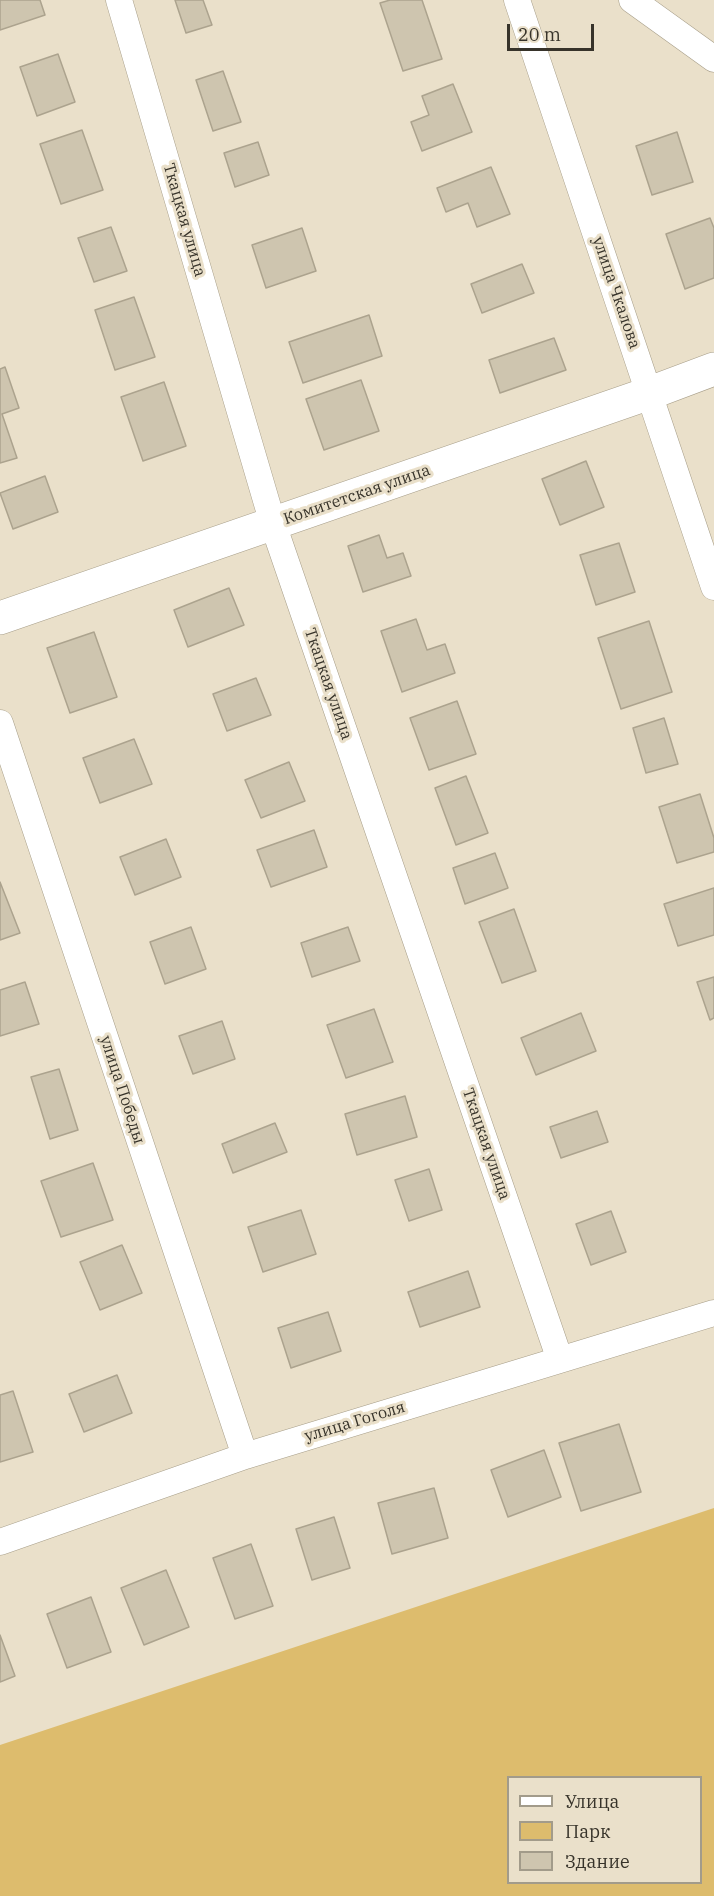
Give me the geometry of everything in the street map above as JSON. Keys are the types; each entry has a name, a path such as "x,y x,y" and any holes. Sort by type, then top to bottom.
{"street":[{"name":"Ткацкая улица","path":"119,0 273,524 560,1360"},
{"name":"улица Чкалова","path":"517,0 714,587"},
{"path":"632,0 714,59"},
{"name":"Комитетская улица","path":"0,618 714,369"},
{"name":"улица Победы","path":"0,723 244,1456"},
{"name":"улица Гоголя","path":"0,1542 244,1456 714,1313"}],"green space":[{"path":"714,1508 714,1896 0,1896 0,1745"}],"building":[{"path":"0,0 40,0 45,15 0,30"},
{"path":"175,0 203,0 212,25 186,33"},
{"path":"390,0 422,0 442,59 403,71 380,3"},
{"path":"58,54 75,102 37,116 20,67"},
{"path":"223,71 241,122 213,131 196,80"},
{"path":"453,84 472,132 422,151 411,122 429,115 422,96"},
{"path":"82,130 103,190 61,204 40,144"},
{"path":"677,132 693,182 652,195 636,146"},
{"path":"258,142 269,175 235,187 224,153"},
{"path":"491,167 510,214 477,227 468,203 446,212 437,188"},
{"path":"710,218 714,228 714,278 685,289 666,234"},
{"path":"111,227 127,271 94,282 78,238"},
{"path":"302,228 316,271 266,288 252,245"},
{"path":"522,264 534,293 482,313 471,284"},
{"path":"134,297 155,357 115,370 95,310"},
{"path":"369,315 382,356 303,383 289,342"},
{"path":"554,338 566,370 500,393 489,360"},
{"path":"5,367 19,408 2,414 17,458 0,463 0,369"},
{"path":"361,380 379,431 324,450 306,399"},
{"path":"164,382 186,446 143,461 121,397"},
{"path":"586,461 604,507 560,525 542,479"},
{"path":"45,476 58,512 13,529 0,493"},
{"path":"379,535 387,558 403,553 411,576 363,592 348,546"},
{"path":"619,543 635,592 596,605 580,555"},
{"path":"229,588 244,625 188,647 174,610"},
{"path":"416,619 427,650 445,644 455,673 402,692 381,631"},
{"path":"649,621 672,692 621,709 598,638"},
{"path":"94,632 117,697 70,713 47,648"},
{"path":"256,678 271,715 227,731 213,694"},
{"path":"457,701 476,754 429,770 410,718"},
{"path":"664,718 678,764 646,773 633,728"},
{"path":"134,739 152,784 100,803 83,758"},
{"path":"289,762 305,801 261,818 245,780"},
{"path":"466,776 488,833 456,845 435,788"},
{"path":"700,794 714,838 714,852 677,863 659,807"},
{"path":"314,830 327,867 271,887 257,850"},
{"path":"166,839 181,877 135,895 120,857"},
{"path":"495,853 508,888 465,904 453,868"},
{"path":"0,882 20,933 0,940"},
{"path":"714,888 714,935 678,946 664,904"},
{"path":"514,909 536,971 502,983 479,922"},
{"path":"191,927 206,969 165,984 150,942"},
{"path":"348,927 360,961 312,977 301,943"},
{"path":"714,977 714,1018 710,1020 697,982"},
{"path":"25,982 39,1024 0,1036 0,990"},
{"path":"374,1009 393,1062 346,1078 327,1025"},
{"path":"581,1013 596,1051 536,1075 521,1038"},
{"path":"222,1021 235,1059 193,1074 179,1036"},
{"path":"59,1069 78,1130 50,1139 31,1077"},
{"path":"405,1096 417,1137 357,1155 345,1114"},
{"path":"597,1111 608,1142 561,1158 550,1127"},
{"path":"275,1123 287,1152 233,1173 222,1144"},
{"path":"93,1163 113,1220 61,1237 41,1181"},
{"path":"429,1169 442,1210 409,1221 395,1180"},
{"path":"301,1210 316,1254 263,1272 248,1227"},
{"path":"611,1211 626,1252 591,1265 576,1224"},
{"path":"122,1245 142,1293 100,1310 80,1262"},
{"path":"468,1271 480,1307 420,1327 408,1292"},
{"path":"328,1312 341,1351 291,1368 278,1328"},
{"path":"117,1375 132,1413 84,1432 69,1394"},
{"path":"13,1391 33,1452 0,1462 0,1395"},
{"path":"619,1424 641,1492 581,1511 559,1443"},
{"path":"544,1450 561,1497 508,1517 491,1470"},
{"path":"434,1488 448,1538 392,1554 378,1503"},
{"path":"334,1517 350,1568 312,1580 296,1529"},
{"path":"251,1544 273,1606 235,1619 213,1558"},
{"path":"166,1570 189,1627 144,1645 121,1588"},
{"path":"91,1597 111,1652 67,1668 47,1614"},
{"path":"0,1635 15,1676 0,1682"}]}
